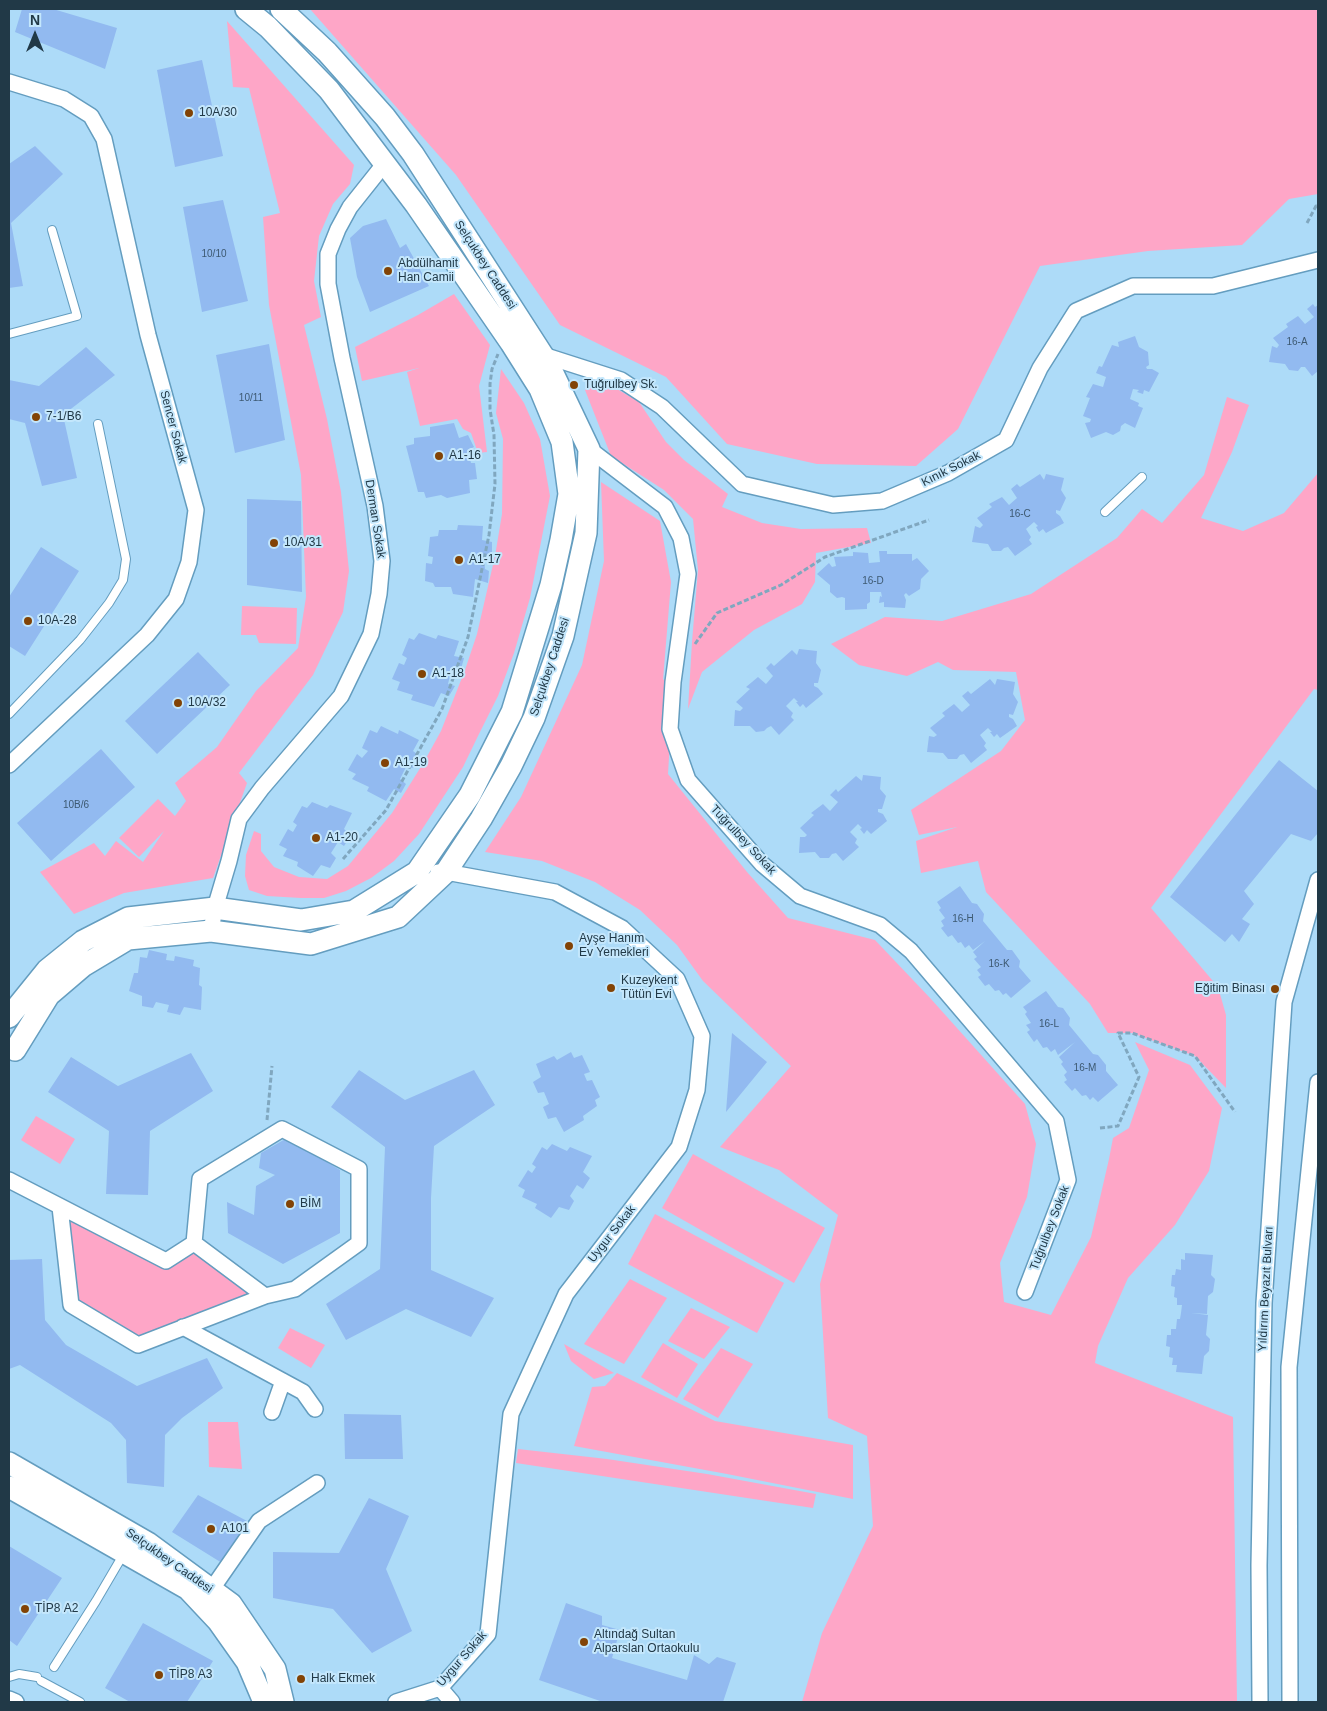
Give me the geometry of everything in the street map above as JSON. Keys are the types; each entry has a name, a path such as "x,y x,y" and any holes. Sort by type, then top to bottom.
{"street":[{"name":"Selçukbey Caddesi","path":"11,1053 49,995 83,966 128,940 211,931 311,944 398,917 446,872 481,819 511,766 534,718 563,636 586,533 589,449 549,365 543,355 516,338 329,90 268,27 246,9"},
{"name":"Selçukbey Caddesi","path":"9,1017 48,970 83,941 128,918 215,908 301,920 328,916 354,911 417,872 470,794 512,712 551,585 569,494 562,442 540,389 516,338 408,146 385,117 327,52 281,9"},
{"name":"Sencer Sokak","path":"9,82 64,99 91,116 104,139 148,335 196,510 188,562 176,599 147,635 9,765"},
{"name":"Derman Sokak","path":"211,931 215,908 229,862 239,818 262,788 341,696 371,634 379,594 382,560 375,506 342,358 328,284 328,254 338,229 350,207 384,164"},
{"name":"Kınık Sokak","path":"543,355 621,380 662,407 742,484 833,505 882,501 948,474 1006,440 1040,368 1076,311 1133,286 1213,286 1318,260"},
{"name":"Tuğrulbey Sokak","path":"589,449 665,507 680,538 688,574 674,673 670,729 688,780 762,864 800,896 880,925 911,951 1056,1122 1068,1180 1025,1292"},
{"name":"Uygur Sokak","path":"396,1702 440,1688 488,1634 511,1414 566,1294 679,1147 698,1090 702,1036 677,979 622,928 555,892 446,872 417,872"},
{"name":"Yıldırım Beyazıt Bulvarı","path":"1260,1702 1259,1565 1264,1303 1284,1002 1318,880"},
{"path":"1290,1702 1289,1367 1318,1082"},
{"path":"60,1206 71,1305 138,1345 265,1296 295,1289 359,1243 359,1169 282,1129 200,1179 194,1243"},
{"path":"9,1180 166,1261 194,1243"},
{"path":"194,1243 265,1296"},
{"path":"183,1327 303,1392 315,1409"},
{"path":"272,1412 283,1381"},
{"name":"Selçukbey Caddesi","path":"9,1463 148,1543 207,1596 218,1621 247,1662 264,1702"},
{"path":"207,1596 259,1521 317,1483"},
{"name":"Selçukbey Caddesi","path":"9,1487 188,1589 231,1604 275,1669 283,1702"},
{"path":"440,1688 452,1702"},
{"path":"9,1699 16,1702"}],"lane":[{"path":"9,334 78,316 52,230"},
{"path":"9,714 80,640 109,603 123,580 126,558 98,424"},
{"path":"1105,512 1142,478"},
{"path":"54,1667 124,1553"},
{"path":"9,1678 19,1674 39,1679 80,1702"}],"path":[{"path":"1307,222 1316,206 1318,206"},
{"path":"343,859 386,810 442,710 468,637 489,534 495,484 494,444 490,409 492,369 497,355 516,338"},
{"path":"674,673 717,613 781,585 825,557 929,520"},
{"path":"1100,1128 1118,1126 1139,1076 1118,1033 1132,1033 1195,1056 1235,1112"},
{"path":"266,1138 272,1066"}],"shaded area":[{"path":"310,9 1318,9 1318,194 1289,199 1242,245 1148,251 1040,266 958,429 916,466 817,464 727,444 666,377 560,325 456,175"},
{"path":"227,21 354,165 350,184 333,204 319,236 314,281 321,317 304,325 327,419 341,492 349,571 343,612 313,675 239,773 247,783 213,878 124,893 74,914 40,872 94,843 105,856 116,841 143,862 164,831 139,857 119,838 158,799 175,816 186,801 175,783 217,747 256,691 298,648 306,597 301,475 269,305 263,217 280,213 249,88 233,87"},
{"path":"454,294 490,345 479,386 487,452 478,453 471,433 463,429 457,419 420,426 407,372 419,368 362,381 355,347 418,315"},
{"path":"501,369 524,403 540,439 550,496 530,598 514,653 498,696 463,767 419,834 394,861 371,878 346,891 324,898 267,896 249,890 245,876 246,855 254,831 261,834 261,851 274,867 299,877 327,879 348,866 392,813 441,731 477,634 495,556 502,514 503,439 496,413"},
{"path":"590,386 604,386 617,389 639,402 666,442 684,460 728,494 722,507 762,523 801,529 867,528 871,543 816,553 815,582 802,604 754,630 702,672 688,709 698,570 693,519 664,490 611,456 585,390"},
{"path":"1227,397 1249,405 1232,452 1201,518 1243,531 1284,513 1318,473 1318,690 1314,689 1151,908 1218,987 1226,1015 1226,1088 1195,1056 1132,1033 1108,1033 1090,1004 986,892 978,861 921,873 916,841 957,827 919,835 911,810 1001,751 1025,720 1016,672 953,670 938,662 907,676 859,665 831,644 885,617 942,621 1031,594 1117,538 1142,509 1162,523 1204,475"},
{"path":"601,482 660,521 671,582 663,680 674,673 668,774 747,872 788,918 875,940 931,999 1025,1104 1036,1144 1027,1197 1000,1263 1004,1302 1051,1315 1091,1237 1113,1138 1129,1128 1149,1070 1135,1042 1190,1065 1222,1108 1209,1171 1175,1225 1128,1278 1098,1346 1095,1363 1233,1417 1237,1702 802,1702 822,1633 873,1526 867,1436 828,1418 820,1284 838,1215 779,1170 720,1147 791,1066 703,981 677,945 640,910 595,882 542,861 485,852 521,797 582,665 604,561"},
{"path":"242,606 297,608 296,644 259,643 256,635 241,635"},
{"path":"36,1116 75,1139 60,1164 21,1140"},
{"path":"693,1154 825,1228 794,1283 662,1208"},
{"path":"60,1207 166,1261 194,1243 265,1296 138,1345 71,1305"},
{"path":"655,1214 784,1283 757,1333 628,1264"},
{"path":"630,1279 667,1298 624,1364 584,1344"},
{"path":"691,1308 730,1327 704,1359 668,1341"},
{"path":"290,1328 325,1345 311,1368 278,1348"},
{"path":"663,1343 698,1364 677,1398 641,1377"},
{"path":"564,1344 614,1373 594,1379 571,1361"},
{"path":"721,1348 753,1364 718,1418 683,1399"},
{"path":"617,1373 715,1421 853,1445 853,1499 574,1446 592,1387 605,1386"},
{"path":"208,1422 238,1422 242,1469 209,1467"},
{"path":"518,1449 607,1459 707,1474 816,1494 813,1508 516,1463"}],"building":[{"path":"22,9 53,9 117,28 105,69 15,32"},
{"name":"10A/30","path":"202,60 223,156 175,167 157,70"},
{"path":"35,146 63,174 11,223 23,286 9,288 9,164"},
{"path":"223,200 248,301 202,312 183,207"},
{"name":"Abdülhamit Han Camii","path":"386,219 400,248 406,244 429,286 370,312 357,277 350,238 363,226"},
{"path":"1313,304 1315,307 1318,305 1318,371 1312,376 1305,367 1301,367 1298,371 1289,370 1285,364 1269,362 1272,346 1277,348 1279,345 1273,338 1288,327 1286,324 1298,316 1305,324 1314,317 1307,309"},
{"path":"1135,336 1139,347 1148,352 1149,365 1146,367 1147,369 1152,369 1159,373 1149,392 1144,390 1143,394 1137,392 1139,390 1133,389 1130,399 1139,403 1138,406 1143,408 1135,428 1125,423 1121,426 1120,431 1113,435 1106,432 1091,438 1085,423 1090,422 1091,419 1083,416 1090,398 1086,397 1093,384 1103,387 1106,377 1096,373 1099,366 1102,367 1112,345 1119,347 1118,342"},
{"path":"269,344 285,440 235,453 216,355"},
{"name":"7-1/B6","path":"86,347 115,375 63,415 77,478 42,486 25,423 9,419 9,380 39,386"},
{"name":"A1-16","path":"454,423 459,438 468,435 474,447 468,450 471,463 475,463 477,479 469,480 470,493 447,498 441,495 426,498 424,492 418,492 406,446 414,444 414,438 430,436 430,427"},
{"path":"1040,474 1044,480 1046,474 1064,478 1061,490 1066,498 1060,511 1056,510 1056,513 1064,523 1046,533 1043,529 1039,532 1036,527 1038,526 1034,522 1026,529 1031,537 1029,540 1032,544 1015,556 1008,547 1001,551 992,551 988,544 972,542 975,526 980,528 983,525 977,518 992,507 989,504 1002,497 1009,505 1017,498 1011,489 1017,484 1020,487"},
{"name":"10A/31","path":"247,499 301,501 302,592 247,585"},
{"name":"A1-17","path":"458,525 483,526 482,540 492,542 492,555 484,556 485,569 489,571 488,583 475,579 473,597 453,594 451,587 435,587 433,583 425,581 426,563 432,564 433,557 428,556 430,537 438,536 439,530 457,530"},
{"name":"10A-28","path":"41,547 79,571 25,656 9,646 9,597"},
{"path":"879,551 887,551 887,554 912,554 912,561 917,558 929,571 921,579 920,589 909,596 906,593 904,595 906,600 905,608 884,607 884,602 879,603 880,596 882,597 881,592 870,592 870,602 867,604 867,609 845,610 845,598 837,598 830,592 830,585 817,574 829,563 832,567 836,566 834,557 853,556 853,552 868,553 869,563 880,562"},
{"name":"A1-18","path":"419,633 436,639 438,635 459,641 454,656 464,658 461,669 452,667 448,684 455,686 449,696 441,693 434,707 411,700 413,695 397,690 400,682 392,679 399,663 404,665 407,658 402,655 409,638 414,640"},
{"path":"799,649 817,651 816,663 821,670 818,683 814,683 814,686 823,694 806,708 803,704 800,707 794,698 786,706 793,713 791,717 794,720 779,735 771,726 764,731 756,732 750,726 734,726 735,710 740,711 743,708 736,702 750,689 746,687 758,677 766,684 773,676 766,668 771,663 774,666 792,650 797,655"},
{"name":"10A/32","path":"198,652 230,685 157,754 125,721"},
{"path":"990,679 995,685 997,679 1015,682 1013,694 1018,702 1013,715 1009,714 1009,717 1013,719 1017,726 1000,738 997,734 994,737 988,728 980,735 986,743 984,746 987,750 971,763 964,754 960,755 957,759 948,759 943,753 927,752 929,736 934,737 937,735 930,728 945,716 942,713 954,704 962,712 970,705 962,696 968,691 971,694"},
{"name":"A1-19","path":"381,726 398,734 399,730 419,740 413,751 421,757 415,768 406,767 400,779 406,784 401,793 394,789 386,801 367,791 369,787 352,779 356,774 348,770 357,754 362,758 368,751 362,748 370,730 377,733"},
{"path":"101,749 135,787 51,861 17,823"},
{"path":"1279,760 1318,791 1318,833 1311,841 1291,834 1244,891 1254,904 1242,919 1250,924 1239,942 1232,934 1225,942 1170,897"},
{"path":"863,775 881,777 880,789 886,796 882,809 878,809 878,812 883,814 887,821 871,834 867,830 864,834 858,824 850,832 857,839 855,843 859,847 843,861 836,853 832,854 829,858 820,858 815,852 799,853 800,837 807,835 800,828 814,815 811,813 823,804 830,811 838,802 830,795 836,789 838,792 856,776 862,781"},
{"name":"A1-20","path":"312,802 327,808 330,805 352,813 344,829 351,835 344,846 338,842 331,853 336,858 330,868 321,865 313,876 297,866 298,862 283,856 287,849 279,845 288,829 293,832 297,825 293,822 302,806 307,808"},
{"path":"960,886 972,903 977,904 984,914 983,921 1007,950 1012,950 1020,961 1019,967 1031,981 1011,998 1006,993 1003,995 999,990 995,991 989,984 985,986 978,977 981,975 977,970 981,967 974,959 977,957 973,952 985,941 973,950 969,945 965,948 952,935 948,937 941,928 944,926 941,921 945,918 939,910 941,908 937,902"},
{"path":"149,950 167,954 166,960 174,961 175,956 194,960 193,966 200,968 199,985 202,987 201,1010 184,1007 180,1015 167,1012 169,1005 156,1002 153,1008 142,1006 142,996 129,991 134,973 138,973 140,957 147,958"},
{"path":"1046,991 1058,1007 1063,1008 1070,1018 1069,1025 1093,1054 1098,1055 1106,1065 1106,1071 1118,1085 1098,1102 1093,1097 1090,1100 1086,1095 1082,1096 1075,1088 1072,1091 1064,1082 1067,1080 1064,1075 1067,1072 1061,1064 1063,1062 1059,1057 1075,1042 1058,1055 1055,1049 1051,1052 1047,1047 1043,1048 1037,1039 1034,1042 1027,1032 1030,1030 1026,1025 1031,1023 1023,1007"},
{"path":"732,1033 767,1062 726,1112"},
{"path":"571,1052 574,1058 582,1055 590,1072 584,1074 587,1081 592,1080 600,1097 595,1100 597,1106 583,1116 584,1120 564,1132 556,1117 548,1119 543,1107 549,1104 544,1092 538,1093 533,1082 541,1077 536,1064 554,1056 557,1060"},
{"path":"191,1053 213,1091 150,1131 148,1195 106,1194 109,1131 48,1092 71,1057 118,1086"},
{"path":"359,1070 405,1100 474,1070 495,1105 434,1146 431,1198 431,1270 494,1298 471,1337 406,1309 346,1340 326,1304 380,1269 385,1147 331,1107"},
{"path":"287,1138 340,1170 340,1233 283,1264 228,1233 227,1202 254,1215 256,1186 275,1175 259,1168 261,1153"},
{"path":"552,1144 567,1151 570,1147 592,1156 583,1172 590,1178 583,1189 577,1185 570,1196 574,1201 569,1210 559,1207 551,1218 535,1208 537,1204 522,1197 525,1190 518,1186 528,1170 532,1173 536,1167 532,1164 542,1147 547,1150"},
{"path":"1185,1253 1213,1255 1211,1275 1215,1279 1213,1292 1208,1296 1207,1314 1191,1313 1208,1315 1206,1335 1210,1339 1209,1351 1204,1356 1202,1374 1176,1372 1177,1365 1172,1365 1173,1358 1169,1357 1170,1347 1166,1346 1167,1335 1171,1335 1171,1329 1176,1329 1177,1319 1180,1319 1182,1305 1177,1305 1177,1298 1174,1297 1175,1287 1171,1286 1172,1275 1175,1275 1176,1269 1181,1270 1181,1259 1185,1260"},
{"path":"42,1259 45,1320 66,1345 137,1386 207,1358 223,1388 182,1418 165,1435 164,1487 127,1483 126,1440 111,1423 20,1365 9,1369 9,1260"},
{"path":"344,1414 401,1415 403,1459 345,1459"},
{"path":"198,1495 247,1521 222,1563 172,1532"},
{"path":"369,1498 409,1516 386,1569 412,1631 372,1653 333,1609 273,1598 273,1552 339,1553"},
{"name":"TİP8 A2","path":"9,1546 62,1578 17,1646 9,1640"},
{"name":"Altındağ Sultan Alparslan Ortaokulu","path":"566,1603 602,1616 602,1625 620,1630 612,1658 687,1680 694,1655 709,1664 717,1657 736,1663 723,1702 603,1702 539,1680"},
{"name":"TİP8 A3","path":"143,1623 213,1661 187,1702 130,1702 105,1688"}],"place":[{"name":"10A/30","path":"189,113"},
{"name":"Abdülhamit Han Camii","path":"388,271"},
{"name":"Tuğrulbey Sk.","path":"574,385"},
{"name":"7-1/B6","path":"36,417"},
{"name":"A1-16","path":"439,456"},
{"name":"10A/31","path":"274,543"},
{"name":"A1-17","path":"459,560"},
{"name":"10A-28","path":"28,621"},
{"name":"A1-18","path":"422,674"},
{"name":"10A/32","path":"178,703"},
{"name":"A1-19","path":"385,763"},
{"name":"A1-20","path":"316,838"},
{"name":"Ayşe Hanım Ev Yemekleri","path":"569,946"},
{"name":"Kuzeykent Tütün Evi","path":"611,988"},
{"name":"Eğitim Binası","path":"1275,989"},
{"name":"BİM","path":"290,1204"},
{"name":"A101","path":"211,1529"},
{"name":"TİP8 A2","path":"25,1609"},
{"name":"Altındağ Sultan Alparslan Ortaokulu","path":"584,1642"},
{"name":"TİP8 A3","path":"159,1675"},
{"name":"Halk Ekmek","path":"301,1679"}]}
